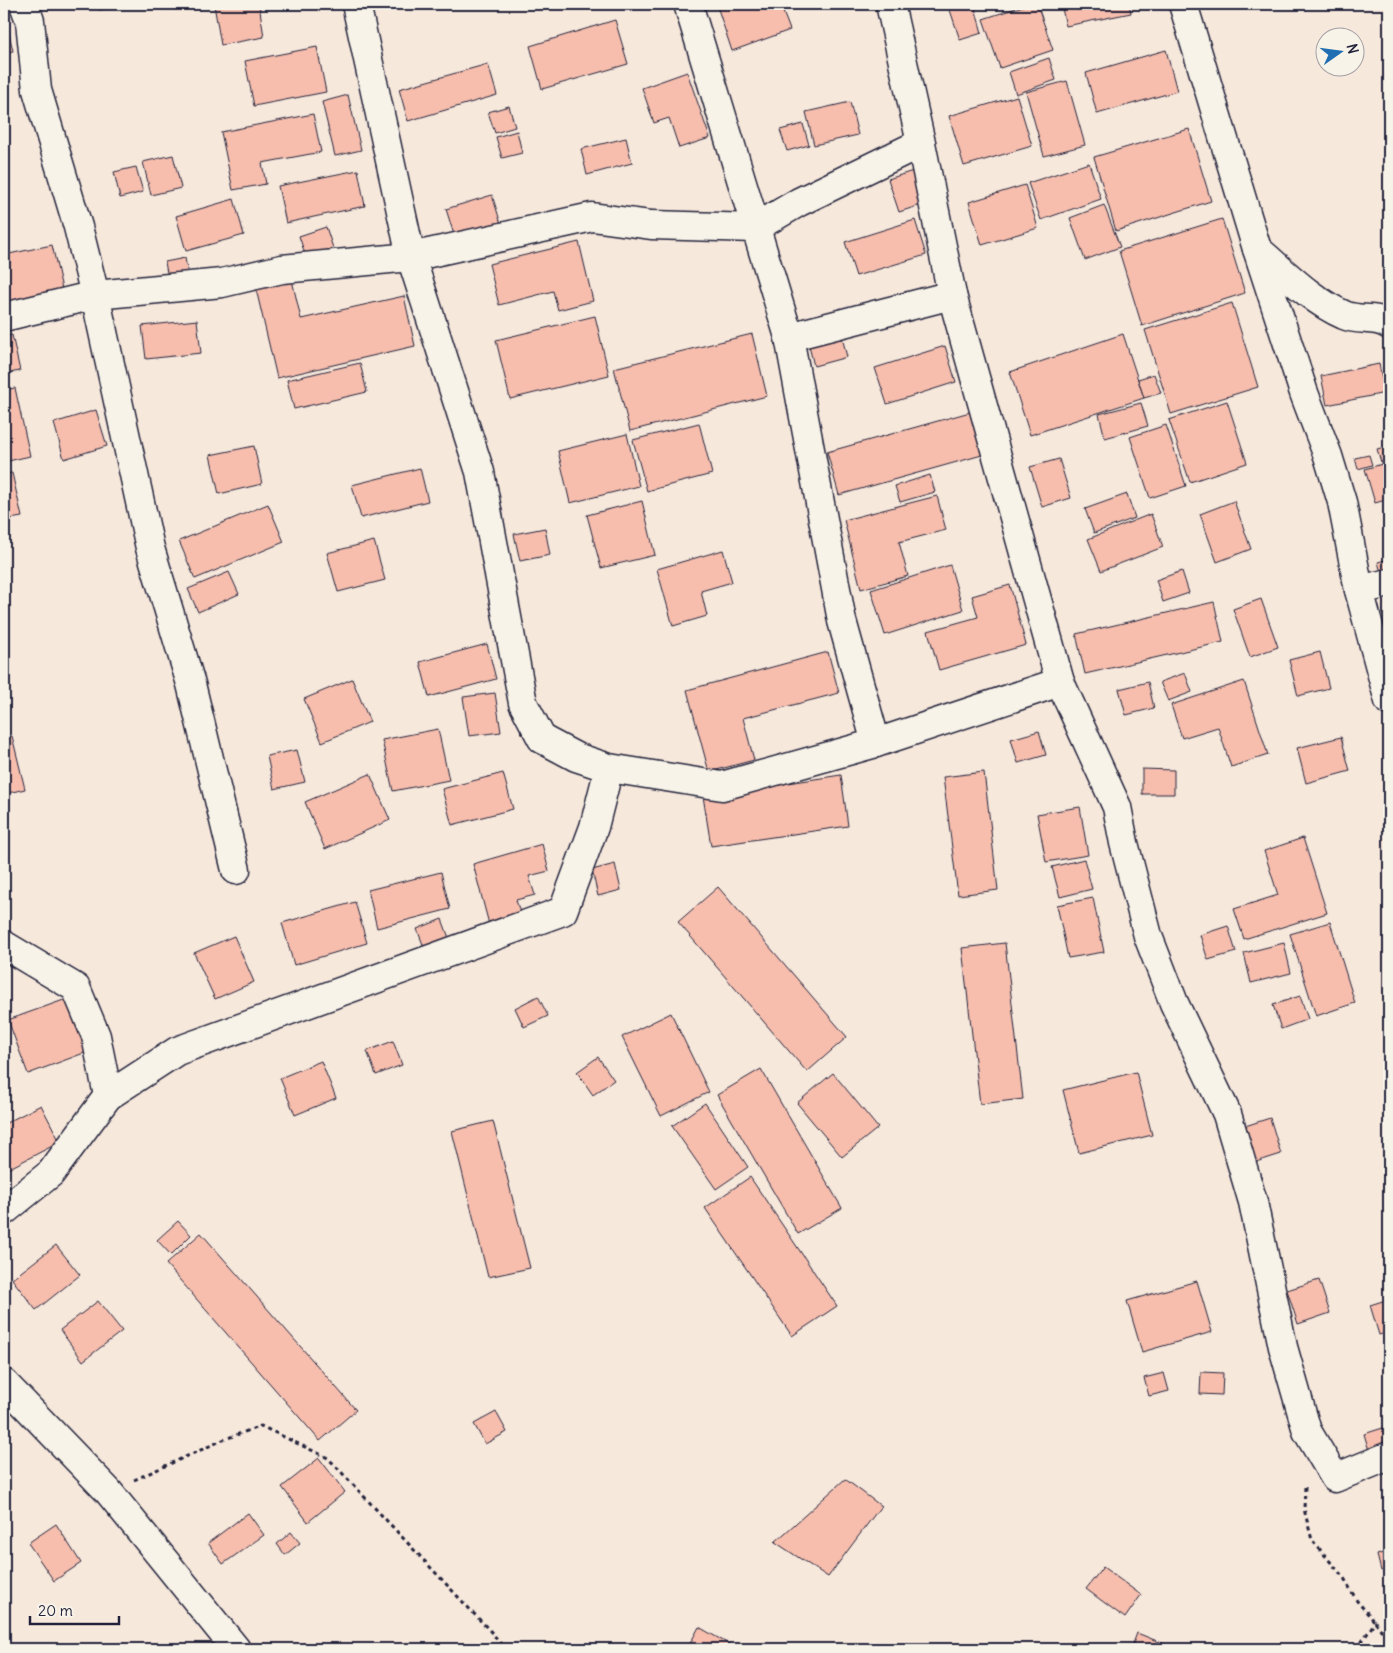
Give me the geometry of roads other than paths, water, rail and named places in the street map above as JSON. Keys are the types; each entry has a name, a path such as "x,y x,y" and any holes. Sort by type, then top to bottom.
{"street":[{"path":"24,4 30,21 37,90 78,227 95,295 150,548 191,684 236,870"},
{"path":"356,4 411,257 480,472 523,703 542,739 576,757 609,768 722,786 876,742 1060,682"},
{"path":"688,4 789,337 842,621 876,742"},
{"path":"890,4 921,142 952,295 1060,682 1117,807 1124,843 1148,936 1174,1003 1227,1114 1253,1202 1283,1347 1307,1431 1335,1478 1389,1456"},
{"path":"1183,4 1258,249 1342,502 1360,590 1389,701"},
{"path":"4,317 95,295 222,283 282,269 411,257 592,217 651,224 755,228 799,202 921,142"},
{"path":"1258,249 1316,298 1346,316 1382,320 1389,325"},
{"path":"789,337 952,295"},
{"path":"1360,590 1389,583"},
{"path":"4,1211 51,1173 108,1096 178,1051 563,911 594,827 609,768"},
{"path":"4,945 76,988 96,1036 108,1096"},
{"path":"4,1383 108,1491 236,1649"}]}
